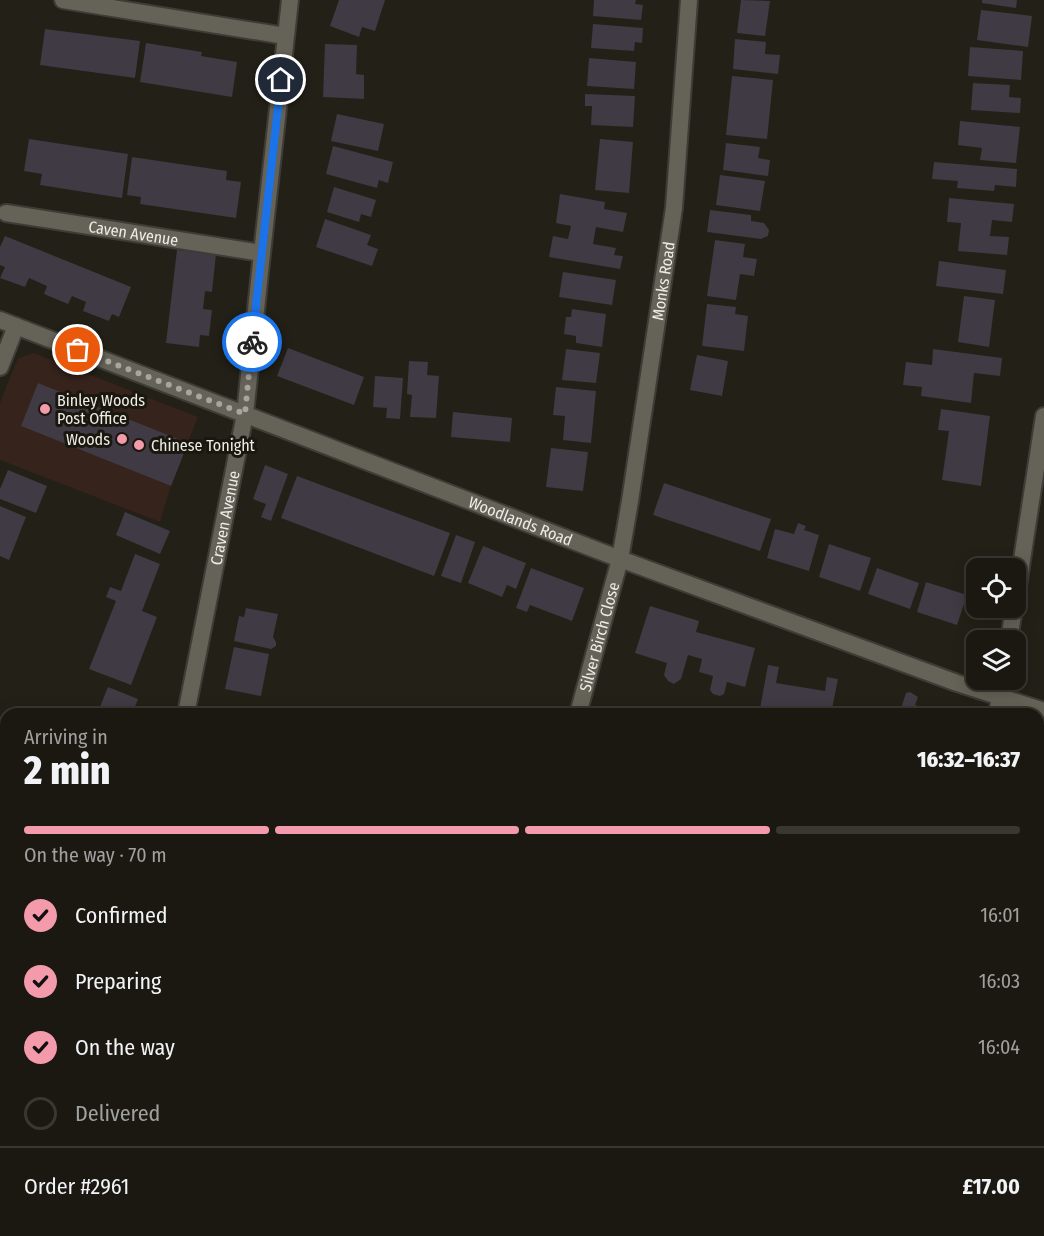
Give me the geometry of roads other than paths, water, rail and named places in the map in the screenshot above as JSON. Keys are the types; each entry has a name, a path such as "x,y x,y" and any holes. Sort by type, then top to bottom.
{"street":[{"path":"63,0 285,36"},
{"name":"Craven Avenue","path":"187,708 245,414 290,0"},
{"name":"Monks Road","path":"620,559 674,208 689,0"},
{"name":"Caven Avenue","path":"6,213 261,253"},
{"name":"Woodlands Road","path":"0,320 620,559 934,674 1035,708"},
{"path":"0,367 16,326"},
{"path":"1022,558 1044,416"},
{"name":"Silver Birch Close","path":"580,708 620,559"},
{"path":"998,708 1001,690"}],"place":[{"name":"Binley Woods Post Office","path":"45,409"},
{"name":"Woods","path":"122,439"},
{"name":"Chinese Tonight","path":"139,445"}]}
